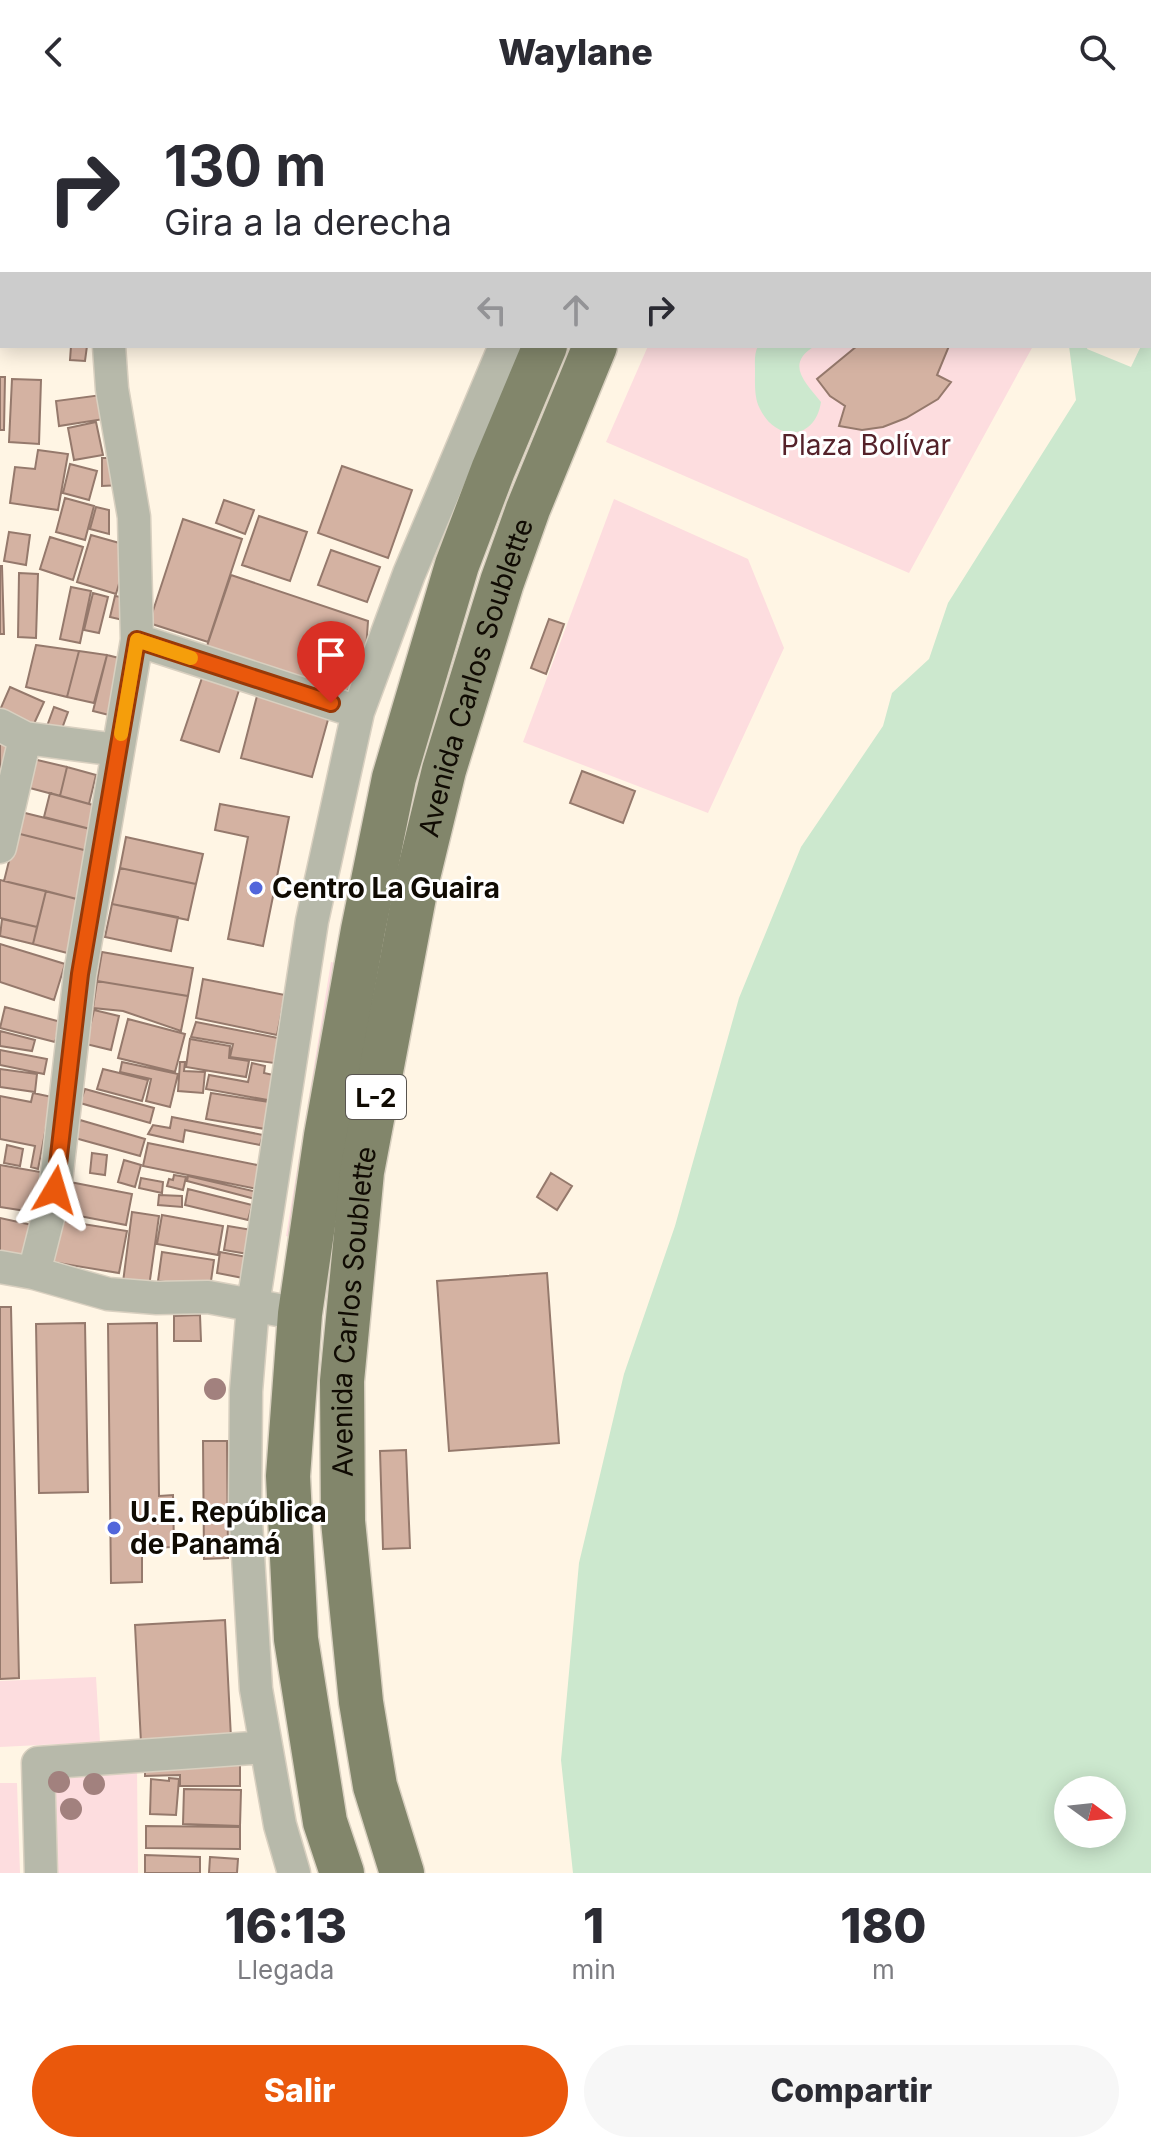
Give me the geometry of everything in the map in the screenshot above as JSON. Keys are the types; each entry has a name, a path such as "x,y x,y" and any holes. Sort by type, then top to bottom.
{"main road":[{"name":"Avenida Carlos Soublette","path":"402,1873 375,1786 361,1702 343,1521 342,1381 362,1172 417,881 444,770 522,524 594,348"},
{"name":"Avenida Carlos Soublette","path":"342,1873 325,1822 296,1639 288,1476 300,1314 326,1136 394,778 457,565 488,483 520,356"}],"street":[{"path":"34,1273 55,1190 80,974 137,640 134,517 112,389 109,348"},
{"path":"294,1873 280,1825 256,1689 245,1505 246,1391 253,1305 312,921 358,712 409,574 520,356"},
{"path":"137,640 358,712"},
{"path":"0,847 12,731 118,750"},
{"path":"312,921 363,930"},
{"path":"0,1267 34,1273 108,1294 157,1298 208,1297 300,1314"},
{"path":"41,1873 38,1763 266,1747"},
{"path":"270,1873 280,1825"}],"green space":[{"name":"Plaza Bolívar","path":"647,348 1032,348 909,573 606,442"},
{"path":"614,499 748,559 784,648 708,813 523,742"},
{"path":"331,962 338,964 293,1238 286,1236"},
{"path":"96,1677 100,1742 0,1747 0,1681"},
{"path":"137,1767 138,1873 52,1873 49,1770"},
{"path":"0,1783 17,1783 20,1873 0,1873"}],"shaded area":[{"path":"757,348 812,348 801,360 799,367 804,381 821,402 817,415 803,430 785,432 767,420 760,409 755,385"},
{"path":"1069,348 1087,349 1131,367 1140,348 1151,348 1151,1873 573,1873 561,1760 579,1563 624,1374 675,1226 739,998 801,847 883,726 892,693 929,659 948,603 1076,400"}],"building":[{"path":"71,348 87,348 85,361 70,360"},
{"path":"855,348 948,348 937,375 951,382 938,399 906,418 883,427 862,430 839,426 845,406 830,396 817,379"},
{"path":"0,377 5,377 4,430 0,430"},
{"path":"12,379 41,380 39,444 9,442"},
{"path":"101,395 104,419 59,426 56,401"},
{"path":"96,422 103,455 74,460 68,428"},
{"path":"38,450 68,454 58,510 10,503 15,467 35,469"},
{"path":"102,458 121,458 122,485 102,486"},
{"path":"70,464 97,471 89,500 63,493"},
{"path":"342,466 412,490 388,558 318,533"},
{"path":"65,498 94,506 85,540 56,532"},
{"path":"224,500 254,510 245,534 216,523"},
{"path":"96,507 109,510 109,534 90,529"},
{"path":"259,516 307,532 290,581 242,565"},
{"path":"183,519 242,539 208,642 149,623"},
{"path":"9,532 30,535 26,565 4,561"},
{"path":"91,535 130,546 116,594 77,582"},
{"path":"50,537 83,547 73,580 40,569"},
{"path":"331,550 380,567 367,602 318,585"},
{"path":"2,566 4,634 0,634"},
{"path":"19,573 38,574 36,638 18,637"},
{"path":"231,575 368,621 365,666 342,699 205,652"},
{"path":"71,587 91,591 80,643 60,639"},
{"path":"93,593 108,597 99,633 84,630"},
{"path":"115,596 127,598 123,620 110,617"},
{"path":"549,619 564,624 546,674 531,668"},
{"path":"36,645 79,651 67,697 26,687"},
{"path":"79,651 107,655 94,703 67,697"},
{"path":"107,655 127,660 113,716 93,711"},
{"path":"204,672 241,684 219,752 181,740"},
{"path":"10,687 44,702 32,728 0,710"},
{"path":"257,696 329,716 312,777 241,758"},
{"path":"54,707 68,712 60,734 46,729"},
{"path":"0,734 20,740 0,780"},
{"path":"33,759 67,767 60,796 26,787"},
{"path":"67,767 96,775 89,804 60,796"},
{"path":"582,771 635,791 623,823 570,803"},
{"path":"50,793 104,808 98,831 44,817"},
{"name":"Centro La Guaira","path":"220,804 289,817 263,946 228,939 248,837 215,830"},
{"path":"21,812 98,831 92,852 16,833"},
{"path":"16,833 92,852 81,900 4,881"},
{"path":"126,837 203,854 196,884 120,868"},
{"path":"120,868 196,884 188,920 112,904"},
{"path":"0,880 46,891 37,927 0,918"},
{"path":"46,891 84,901 71,954 33,944"},
{"path":"112,904 178,917 171,951 105,937"},
{"path":"2,919 37,927 33,944 0,936"},
{"path":"0,944 65,964 54,1000 0,982"},
{"path":"102,952 193,968 188,996 97,981"},
{"path":"203,979 285,995 277,1035 196,1018"},
{"path":"97,981 188,996 181,1031 123,1011 93,1008"},
{"path":"5,1007 61,1022 55,1042 0,1028"},
{"path":"94,1010 119,1016 111,1050 86,1044"},
{"path":"128,1019 185,1034 175,1072 118,1058"},
{"path":"196,1022 278,1038 274,1063 230,1057 233,1044 191,1037"},
{"path":"0,1031 35,1040 32,1051 0,1046"},
{"path":"190,1039 230,1046 229,1058 249,1061 246,1077 186,1067"},
{"path":"0,1050 47,1059 44,1074 0,1065"},
{"path":"122,1062 178,1074 170,1107 146,1101 151,1079 120,1072"},
{"path":"180,1062 185,1062 184,1071 205,1072 203,1093 178,1091"},
{"path":"252,1063 265,1066 264,1073 278,1076 273,1101 206,1089 209,1075 248,1082"},
{"path":"0,1069 37,1074 35,1092 0,1087"},
{"path":"103,1069 148,1080 142,1101 97,1089"},
{"path":"85,1089 154,1108 150,1123 80,1103"},
{"path":"33,1093 52,1097 38,1169 31,1167 35,1146 0,1139 0,1096 31,1102"},
{"path":"211,1093 276,1103 271,1130 206,1119"},
{"path":"172,1117 263,1135 260,1145 185,1130 183,1142 148,1134 153,1125 170,1128"},
{"path":"80,1120 145,1139 140,1156 75,1138"},
{"path":"148,1143 262,1166 257,1189 143,1166"},
{"path":"7,1145 23,1149 20,1166 4,1163"},
{"path":"92,1153 107,1155 105,1175 90,1173"},
{"path":"124,1160 141,1165 135,1187 118,1182"},
{"path":"0,1165 46,1173 39,1213 0,1207"},
{"path":"551,1173 572,1186 557,1210 537,1197"},
{"path":"174,1175 186,1177 183,1190 167,1186"},
{"path":"188,1176 257,1192 255,1199 187,1181"},
{"path":"141,1178 163,1182 162,1193 139,1188"},
{"path":"70,1182 132,1194 126,1225 64,1213"},
{"path":"188,1189 252,1205 248,1220 185,1205"},
{"path":"159,1195 182,1196 182,1207 158,1205"},
{"path":"132,1212 159,1216 148,1294 122,1290"},
{"path":"162,1215 223,1226 218,1255 157,1244"},
{"path":"0,1218 32,1225 24,1261 0,1256"},
{"path":"58,1220 127,1231 119,1273 52,1262"},
{"path":"228,1226 252,1230 248,1254 224,1250"},
{"path":"162,1252 214,1260 210,1288 158,1281"},
{"path":"220,1252 247,1257 243,1278 217,1273"},
{"path":"547,1273 559,1443 449,1451 437,1281"},
{"path":"0,1307 11,1307 19,1678 0,1679"},
{"path":"200,1315 201,1341 174,1341 174,1316"},
{"path":"85,1323 88,1492 39,1493 36,1324"},
{"path":"157,1323 159,1496 173,1495 174,1547 142,1548 142,1582 111,1583 108,1324"},
{"path":"203,1441 227,1441 228,1558 204,1559"},
{"path":"406,1450 410,1548 383,1549 380,1451"},
{"path":"225,1620 231,1738 141,1743 135,1625"},
{"path":"240,1761 240,1786 180,1786 180,1775 145,1776 145,1762"},
{"path":"169,1778 179,1779 176,1815 150,1814 151,1779 169,1781"},
{"path":"184,1789 241,1790 240,1826 183,1824"},
{"path":"146,1826 240,1827 240,1849 146,1848"},
{"path":"145,1855 200,1857 200,1873 145,1873"},
{"path":"210,1857 238,1859 237,1873 209,1873"}],"slow traffic":[{"path":"121,734 137,640 191,658"}],"place":[{"name":"Centro La Guaira","path":"256,888"},
{"name":"U.E. República de Panamá","path":"114,1528"}],"route":[{"path":"55,1190 80,974 137,640 331,703"}]}
